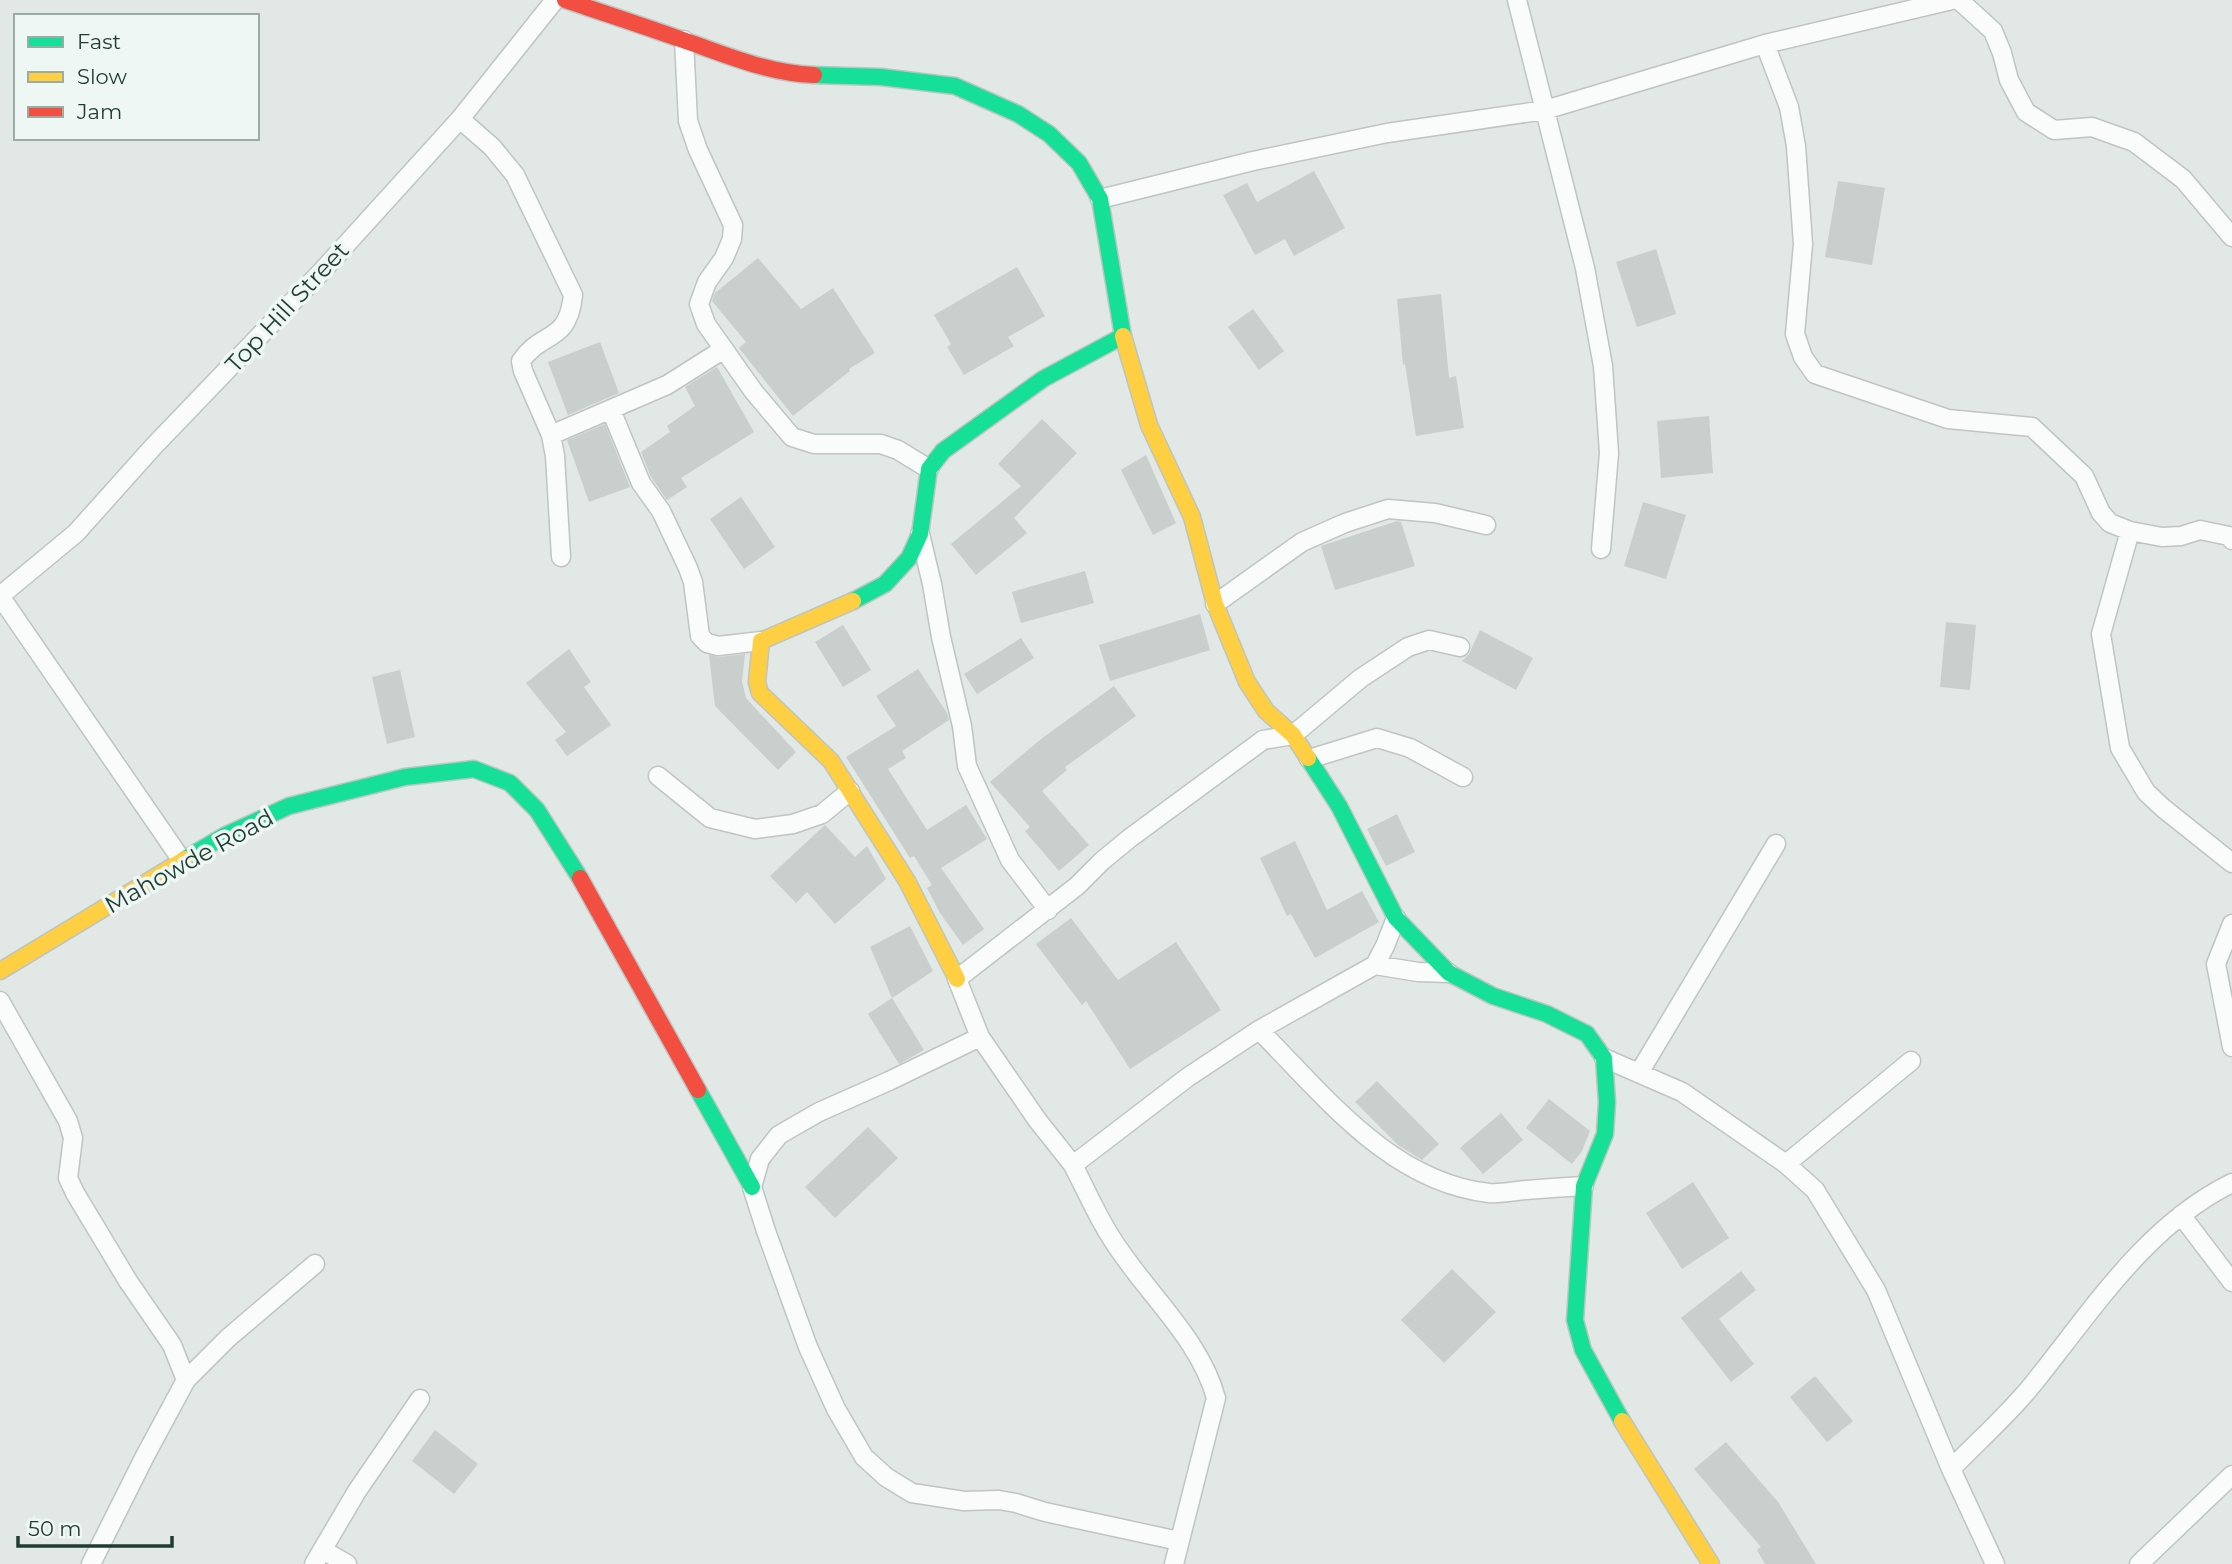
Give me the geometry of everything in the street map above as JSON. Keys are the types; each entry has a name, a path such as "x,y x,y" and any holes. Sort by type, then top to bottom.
{"street":[{"name":"Top Hill Street","path":"0,596 76,533 153,447 323,270 460,119 555,0"},
{"path":"565,0 740,62 792,74 880,77 956,86 1018,114 1049,134 1079,163 1100,199 1123,336 1149,425 1192,517 1215,604 1247,682 1266,712 1293,735 1339,806 1396,918 1449,973 1493,996 1547,1014 1587,1034 1604,1058 1607,1102 1605,1134 1584,1186 1575,1320 1583,1350 1624,1424 1711,1564"},
{"path":"1517,0 1586,268 1603,366 1609,453 1601,550"},
{"path":"1100,199 1253,161 1374,136 1545,110 1765,44 1952,0"},
{"path":"1959,0 1993,31 2009,80 2026,112 2054,131 2092,127 2134,142 2183,179 2232,237"},
{"path":"684,40 688,121 698,150 733,225 733,239 724,258 707,282 699,304 706,324 754,392 792,437 814,444 880,444 898,450 929,469"},
{"path":"1765,44 1788,107 1796,146 1803,244 1795,334 1803,357 1815,374 1948,419 2032,427 2084,476 2101,513 2110,523 2130,531 2162,537 2181,536 2200,530 2229,536 2232,540"},
{"path":"460,119 492,147 515,175 573,295 571,312 564,326 551,338 527,351 521,360 523,371 551,435 555,456 561,557"},
{"path":"611,410 641,483 661,511 688,568 693,582 700,636 707,643 718,646 761,641 856,600 885,584 909,558 920,534 929,469 943,451 1043,379 1123,336"},
{"path":"551,435 667,385 724,349"},
{"path":"1215,604 1302,542 1345,523 1388,509 1435,513 1486,525"},
{"path":"2130,531 2101,634 2120,748 2146,792 2232,863"},
{"path":"920,534 962,726 967,766 1010,860 1048,909"},
{"path":"0,596 183,862"},
{"path":"957,979 1077,886 1130,838 1187,798 1243,753 1263,740 1293,735 1361,678 1408,648 1429,640 1460,647"},
{"path":"761,641 757,682 760,693 831,761 907,881 957,979 980,1037 1038,1121 1073,1165 1101,1222 1209,1375 1216,1398 1174,1564"},
{"path":"1309,759 1377,738 1410,748 1463,777"},
{"name":"Mahowde Road","path":"0,971 226,835 289,806 405,777 474,769 510,783 537,810 579,877 752,1187"},
{"path":"658,776 710,818 755,829 793,824 822,814 850,791"},
{"path":"1639,1073 1776,844"},
{"path":"1073,1165 1188,1077 1259,1030 1375,965 1396,918"},
{"path":"2232,924 2216,964 2232,1047"},
{"path":"1375,965 1418,972 1449,973"},
{"path":"0,1000 68,1121 73,1138 68,1178 75,1193 128,1281 172,1345 186,1380"},
{"path":"1259,1030 1327,1101 1369,1139 1406,1164 1465,1188 1491,1193 1584,1186"},
{"path":"980,1037 818,1112 779,1135 760,1159 752,1187 808,1347 836,1409 864,1457 886,1477 912,1493 964,1501 999,1500 1016,1503 1045,1512 1180,1541"},
{"path":"1604,1058 1682,1092 1786,1164 1815,1190 1877,1290 1951,1469 1995,1564"},
{"path":"1786,1164 1911,1061"},
{"path":"1951,1469 2031,1387 2115,1278 2180,1215 2211,1193 2232,1183"},
{"path":"2180,1215 2232,1282"},
{"path":"91,1564 186,1380 228,1338 315,1264"},
{"path":"347,1564 318,1557 357,1491 420,1399"},
{"path":"2139,1564 2232,1475"}],"building":[{"path":"1314,171 1345,228 1294,256 1285,239 1255,255 1223,195 1247,183 1257,202"},
{"path":"1838,181 1885,188 1872,265 1825,257"},
{"path":"1656,249 1676,314 1637,327 1616,262"},
{"path":"758,258 801,309 833,288 875,353 849,369 850,371 793,416 739,348 746,342 712,301 715,293"},
{"path":"1017,267 1045,316 1008,337 1014,346 964,375 947,347 951,344 934,315"},
{"path":"1441,294 1449,378 1456,376 1464,428 1416,436 1405,364 1403,365 1397,299"},
{"path":"1253,309 1284,351 1259,370 1228,327"},
{"path":"600,342 619,393 568,415 548,362"},
{"path":"717,367 754,432 681,478 687,487 667,500 651,477 641,452 670,432 667,426 695,406 685,387"},
{"path":"1709,416 1713,473 1661,478 1657,421"},
{"path":"1042,419 1077,453 1014,518 1027,533 976,575 951,544 1021,486 998,464"},
{"path":"605,424 630,487 589,502 567,440"},
{"path":"1146,455 1176,523 1153,535 1121,470"},
{"path":"741,497 775,547 744,569 710,519"},
{"path":"1643,502 1686,515 1666,579 1624,566"},
{"path":"1397,521 1401,522 1415,566 1335,590 1321,546"},
{"path":"1085,571 1094,603 1021,623 1012,592"},
{"path":"1200,614 1210,650 1110,681 1099,645"},
{"path":"1946,622 1976,625 1970,690 1940,687"},
{"path":"843,625 871,670 843,687 815,642"},
{"path":"1480,630 1533,658 1516,690 1462,661 1469,654"},
{"path":"1021,638 1034,658 977,694 964,674"},
{"path":"569,649 591,682 584,687 611,725 567,756 555,740 566,732 526,683"},
{"path":"745,654 742,681 746,698 796,752 778,770 715,706 709,655 719,657"},
{"path":"918,669 949,720 902,751 906,758 888,769 927,830 966,805 987,839 941,868 984,929 963,945 940,913 927,888 932,885 914,856 910,858 846,757 896,726 876,696"},
{"path":"400,670 415,737 387,744 372,677"},
{"path":"1114,686 1136,716 1065,767 1067,770 1042,791 1089,845 1059,871 1025,831 1030,827 990,782 1041,739"},
{"path":"1397,814 1415,852 1386,866 1367,829"},
{"path":"825,825 855,857 867,846 886,879 835,924 807,892 796,903 770,876"},
{"path":"1295,841 1327,910 1362,891 1379,922 1315,958 1291,914 1287,916 1260,858"},
{"path":"1071,918 1118,980 1176,942 1221,1010 1130,1069 1086,1001 1082,1005 1036,944"},
{"path":"910,926 933,971 892,998 870,947"},
{"path":"892,998 924,1050 899,1064 868,1014"},
{"path":"1377,1081 1439,1144 1422,1160 1398,1145 1355,1102"},
{"path":"1549,1099 1590,1131 1582,1151 1572,1164 1526,1128"},
{"path":"1501,1113 1523,1140 1483,1174 1460,1148"},
{"path":"868,1127 898,1158 835,1218 805,1187"},
{"path":"1693,1182 1729,1238 1682,1269 1646,1213"},
{"path":"1452,1269 1496,1312 1444,1363 1401,1320"},
{"path":"1741,1271 1756,1290 1719,1319 1754,1364 1731,1382 1681,1318"},
{"path":"1815,1376 1853,1421 1827,1442 1790,1397"},
{"path":"435,1430 478,1464 454,1494 412,1461"},
{"path":"1726,1442 1778,1502 1816,1564 1765,1564 1757,1550 1761,1547 1694,1469"}],"traffic: fast":[{"path":"814,75 881,77 955,86 1018,114 1049,134 1079,163 1100,199 1123,336 1043,379 943,451 929,469 920,534 909,558 885,584 853,601"},
{"path":"1308,758 1339,806 1396,918 1449,973 1493,996 1547,1014 1587,1034 1604,1058 1607,1102 1605,1134 1584,1186 1575,1320 1583,1350 1622,1421"},
{"path":"185,859 226,835 289,806 405,777 474,769 510,783 537,810 580,878"},
{"path":"698,1090 752,1187"}],"traffic: slow":[{"path":"1123,336 1149,425 1192,517 1215,604 1247,682 1266,711 1293,735 1308,758"},
{"path":"853,601 761,641 757,682 760,693 831,761 907,881 957,979"},
{"path":"0,971 185,859"},
{"path":"1622,1421 1711,1564"}],"traffic: jam":[{"path":"565,0 747,62 780,71 814,75"},
{"path":"580,878 698,1090"}]}
